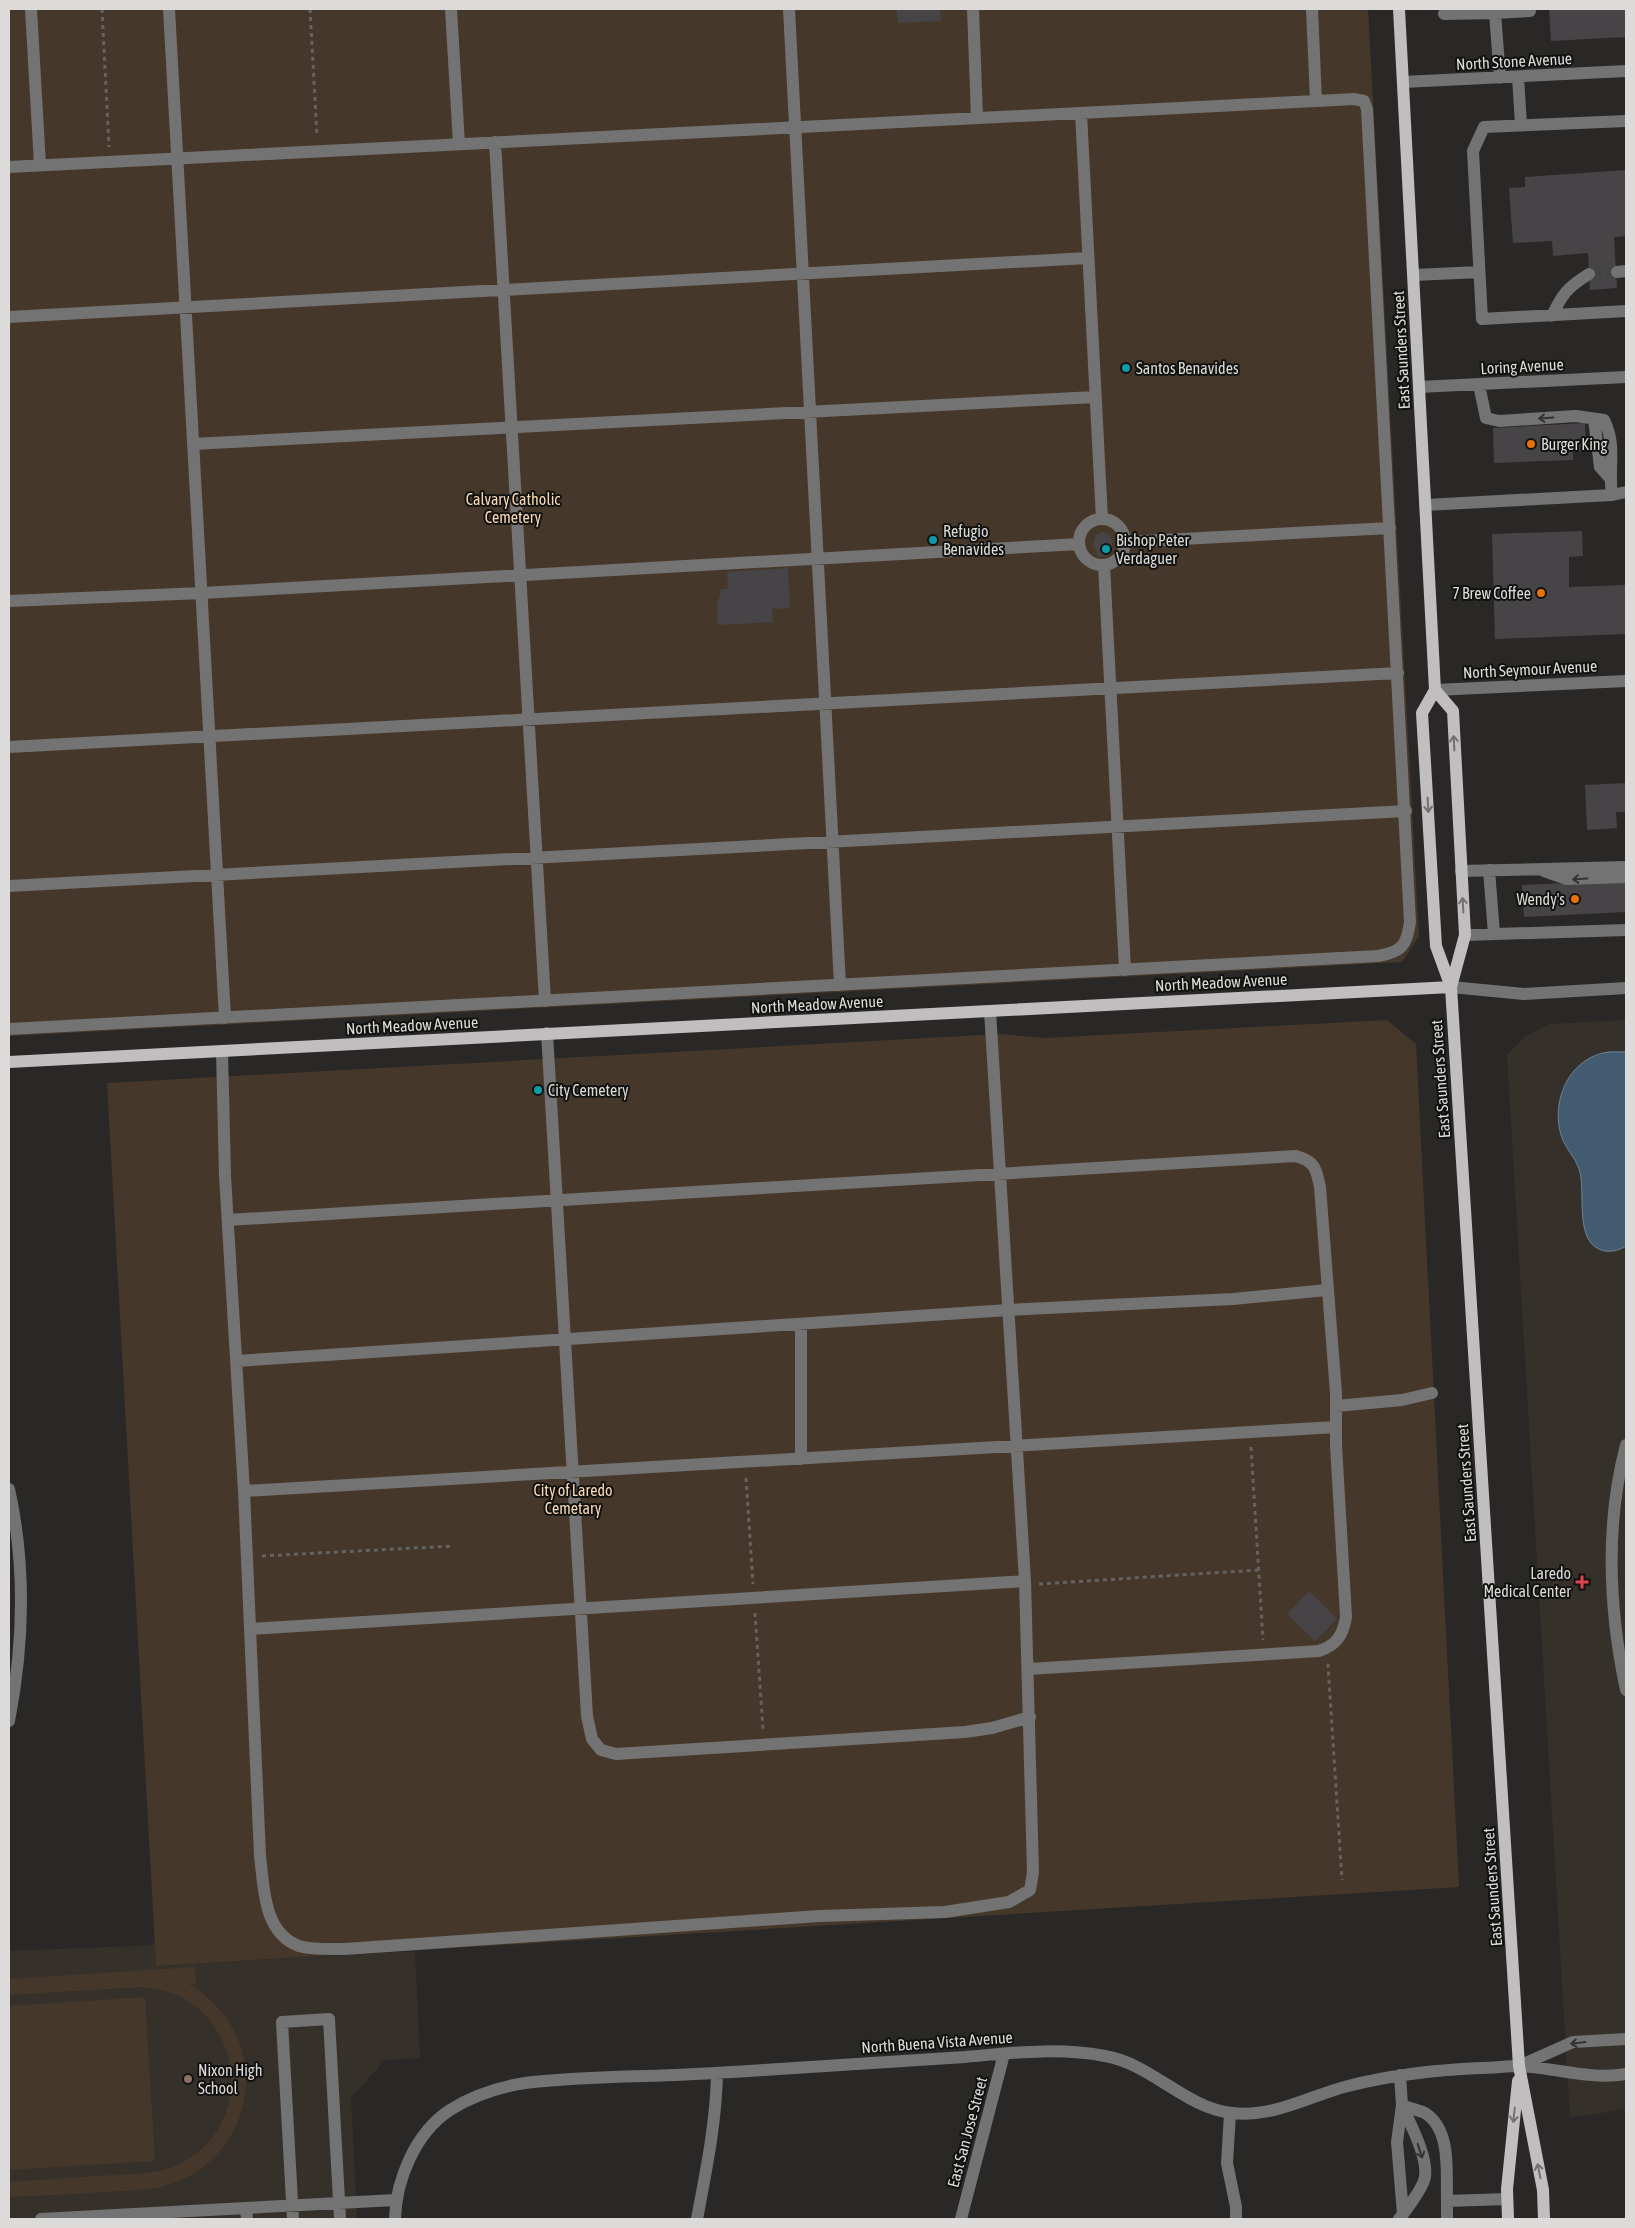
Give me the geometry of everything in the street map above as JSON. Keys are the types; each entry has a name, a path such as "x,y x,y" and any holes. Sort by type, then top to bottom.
{"main road":[{"name":"East Saunders Street","path":"1399,9 1435,690 1422,712 1436,946 1451,987 1519,2066 1543,2190 1544,2219"},
{"name":"East Saunders Street","path":"1435,690 1453,711 1465,935 1451,987"},
{"name":"North Meadow Avenue","path":"9,1062 1451,987"},
{"name":"East Saunders Street","path":"1508,2219 1507,2188 1519,2066"}],"street":[{"path":"31,9 40,165"},
{"path":"169,9 225,1018"},
{"path":"451,9 459,144"},
{"path":"789,9 840,985"},
{"path":"973,9 977,118"},
{"path":"1312,9 1316,101"},
{"path":"1444,14 1530,11"},
{"path":"1495,12 1500,78"},
{"name":"North Stone Avenue","path":"1403,82 1626,71"},
{"path":"1518,77 1521,125"},
{"path":"9,167 1354,99 1364,101 1367,109 1406,811 1410,922 1408,937 1402,947 1391,954 9,1030"},
{"path":"1081,113 1102,519"},
{"path":"1626,121 1484,128 1473,151 1482,319 1626,311"},
{"path":"495,142 545,1001"},
{"path":"9,316 1088,258"},
{"path":"1414,275 1479,272"},
{"path":"1552,316 1560,298 1570,286 1589,274"},
{"name":"Loring Avenue","path":"1420,387 1626,377"},
{"path":"1479,384 1486,418 1499,421 1576,416 1604,420 1610,433 1613,460 1609,477 1612,495"},
{"path":"193,444 1096,397"},
{"path":"1426,505 1612,495 1626,492"},
{"path":"1102,519 1115,523 1124,535 1125,542 1121,555 1111,564 1104,565 1092,564 1087,560 1082,555 1079,544 1082,530 1088,524 1102,519"},
{"path":"1125,542 1390,528"},
{"path":"9,601 202,593 1079,544"},
{"path":"1104,565 1125,970"},
{"path":"9,747 1398,673"},
{"name":"North Seymour Avenue","path":"1435,690 1626,681"},
{"path":"9,886 1406,811"},
{"path":"1461,871 1626,867"},
{"path":"1536,868 1567,879 1626,877"},
{"path":"1489,870 1494,934"},
{"path":"1465,935 1626,930"},
{"name":"North Meadow Avenue","path":"1451,987 1524,994 1626,988"},
{"path":"222,1051 228,1220 244,1491 260,1856 266,1906 280,1934 298,1945 320,1949 355,1948 819,1916 945,1912 1009,1902 1030,1890 1033,1872 1028,1669 1031,1583 1017,1446 990,1011"},
{"path":"547,1034 580,1609 587,1716 592,1739 601,1750 616,1754 956,1733 992,1728 1030,1717"},
{"path":"228,1220 1296,1156 1308,1160 1316,1168 1320,1187 1326,1290 1336,1406 1346,1617 1344,1632 1337,1641 1319,1650 1028,1669"},
{"path":"236,1361 1008,1310 1233,1299 1326,1290"},
{"path":"801,1324 801,1459"},
{"path":"1336,1406 1402,1400 1432,1393"},
{"path":"244,1491 1336,1427"},
{"path":"1626,1445 1615,1506 1612,1556 1613,1606 1623,1660 1626,1690"},
{"path":"9,1490 17,1527 21,1564 21,1621 14,1695 9,1721"},
{"path":"250,1629 1031,1583"},
{"path":"293,2219 282,2022 329,2019 340,2219"},
{"path":"1519,2066 1573,2042 1626,2040"},
{"name":"North Buena Vista Avenue","path":"395,2219 395,2200 405,2167 428,2130 449,2111 487,2092 521,2084 564,2079 717,2074 1004,2054 1079,2052 1109,2056 1142,2068 1202,2105 1230,2113 1261,2113 1288,2108 1344,2087 1400,2075 1438,2070 1519,2066"},
{"name":"East San Jose Street","path":"961,2219 1004,2054"},
{"path":"1519,2066 1578,2073 1626,2074"},
{"path":"697,2219 711,2143 717,2099 717,2074"},
{"path":"1400,2075 1402,2105 1397,2142 1401,2217"},
{"path":"1402,2105 1425,2114 1438,2129 1446,2148 1448,2219"},
{"path":"1401,2217 1411,2204 1425,2178 1423,2154 1402,2105"},
{"path":"1230,2113 1228,2163 1236,2207 1236,2219"},
{"path":"1447,2201 1508,2199"},
{"path":"41,2219 247,2214 292,2206 395,2200"}],"path":[{"path":"102,9 110,152"},
{"path":"310,9 317,142"},
{"path":"1250,1440 1263,1646"},
{"path":"745,1471 753,1592"},
{"path":"257,1556 453,1546"},
{"path":"1031,1583 1258,1570"},
{"path":"754,1607 763,1737"},
{"path":"1335,1662 1328,1664 1342,1880"}],"shaded area":[{"name":"Laredo Medical Center","path":"1626,1020 1626,2109 1570,2118 1507,1055 1524,1037 1550,1024"},
{"name":"Nixon High School","path":"155,1945 156,1966 415,1951 420,2058 385,2060 351,2098 357,2218 370,2219 9,2219 9,1951"}],"green space":[{"name":"Calvary Catholic Cemetery","path":"9,9 1368,9 1419,936 1402,962 9,1036"},
{"name":"City of Laredo Cemetary","path":"1387,1020 1416,1044 1459,1887 156,1966 107,1083 1000,1034 1045,1038"},
{"path":"195,1967 196,1983 189,1984 212,2001 230,2023 245,2062 245,2096 241,2113 234,2130 224,2146 198,2171 182,2180 164,2186 149,2189 9,2197 9,2182 153,2172 185,2161 206,2145 220,2125 229,2102 231,2079 228,2055 218,2033 204,2014 183,1998 163,1991 142,1987 9,1995 9,1979"},
{"path":"145,1997 155,2161 9,2170 9,2006"}],"water":[{"path":"1626,1052 1626,1246 1621,1249 1605,1251 1595,1247 1588,1239 1584,1228 1581,1178 1579,1169 1561,1135 1558,1109 1565,1085 1580,1065 1591,1057 1603,1053"}],"building":[{"path":"897,9 940,9 941,21 898,23"},
{"path":"1549,9 1626,9 1626,37 1551,41"},
{"path":"1626,170 1626,236 1614,237 1617,288 1590,290 1588,253 1553,256 1552,241 1513,243 1509,188 1525,187 1525,177"},
{"path":"1585,423 1586,451 1573,452 1573,460 1494,463 1493,428"},
{"path":"1582,531 1583,556 1569,557 1569,587 1626,585 1626,634 1495,639 1492,534"},
{"path":"1102,532 1109,534 1112,540 1108,556 1098,556 1093,544 1096,535"},
{"path":"788,568 790,608 772,609 773,622 718,625 717,607 721,589 728,589 727,572"},
{"path":"1626,783 1626,812 1616,812 1617,828 1587,830 1585,785"},
{"name":"Wendy's","path":"1626,880 1626,912 1524,917 1522,885"},
{"path":"1309,1591 1337,1619 1315,1641 1287,1614"}],"tunnel":[{"path":"1589,274 1617,272"}],"place":[{"name":"Santos Benavides","path":"1126,368"},
{"name":"Burger King","path":"1531,444"},
{"name":"Refugio Benavides","path":"933,540"},
{"name":"Bishop Peter Verdaguer","path":"1106,549"},
{"name":"7 Brew Coffee","path":"1541,593"},
{"name":"Wendy's","path":"1575,899"},
{"name":"City Cemetery","path":"538,1090"},
{"name":"Laredo Medical Center","path":"1582,1582"},
{"name":"Nixon High School","path":"188,2079"}]}
